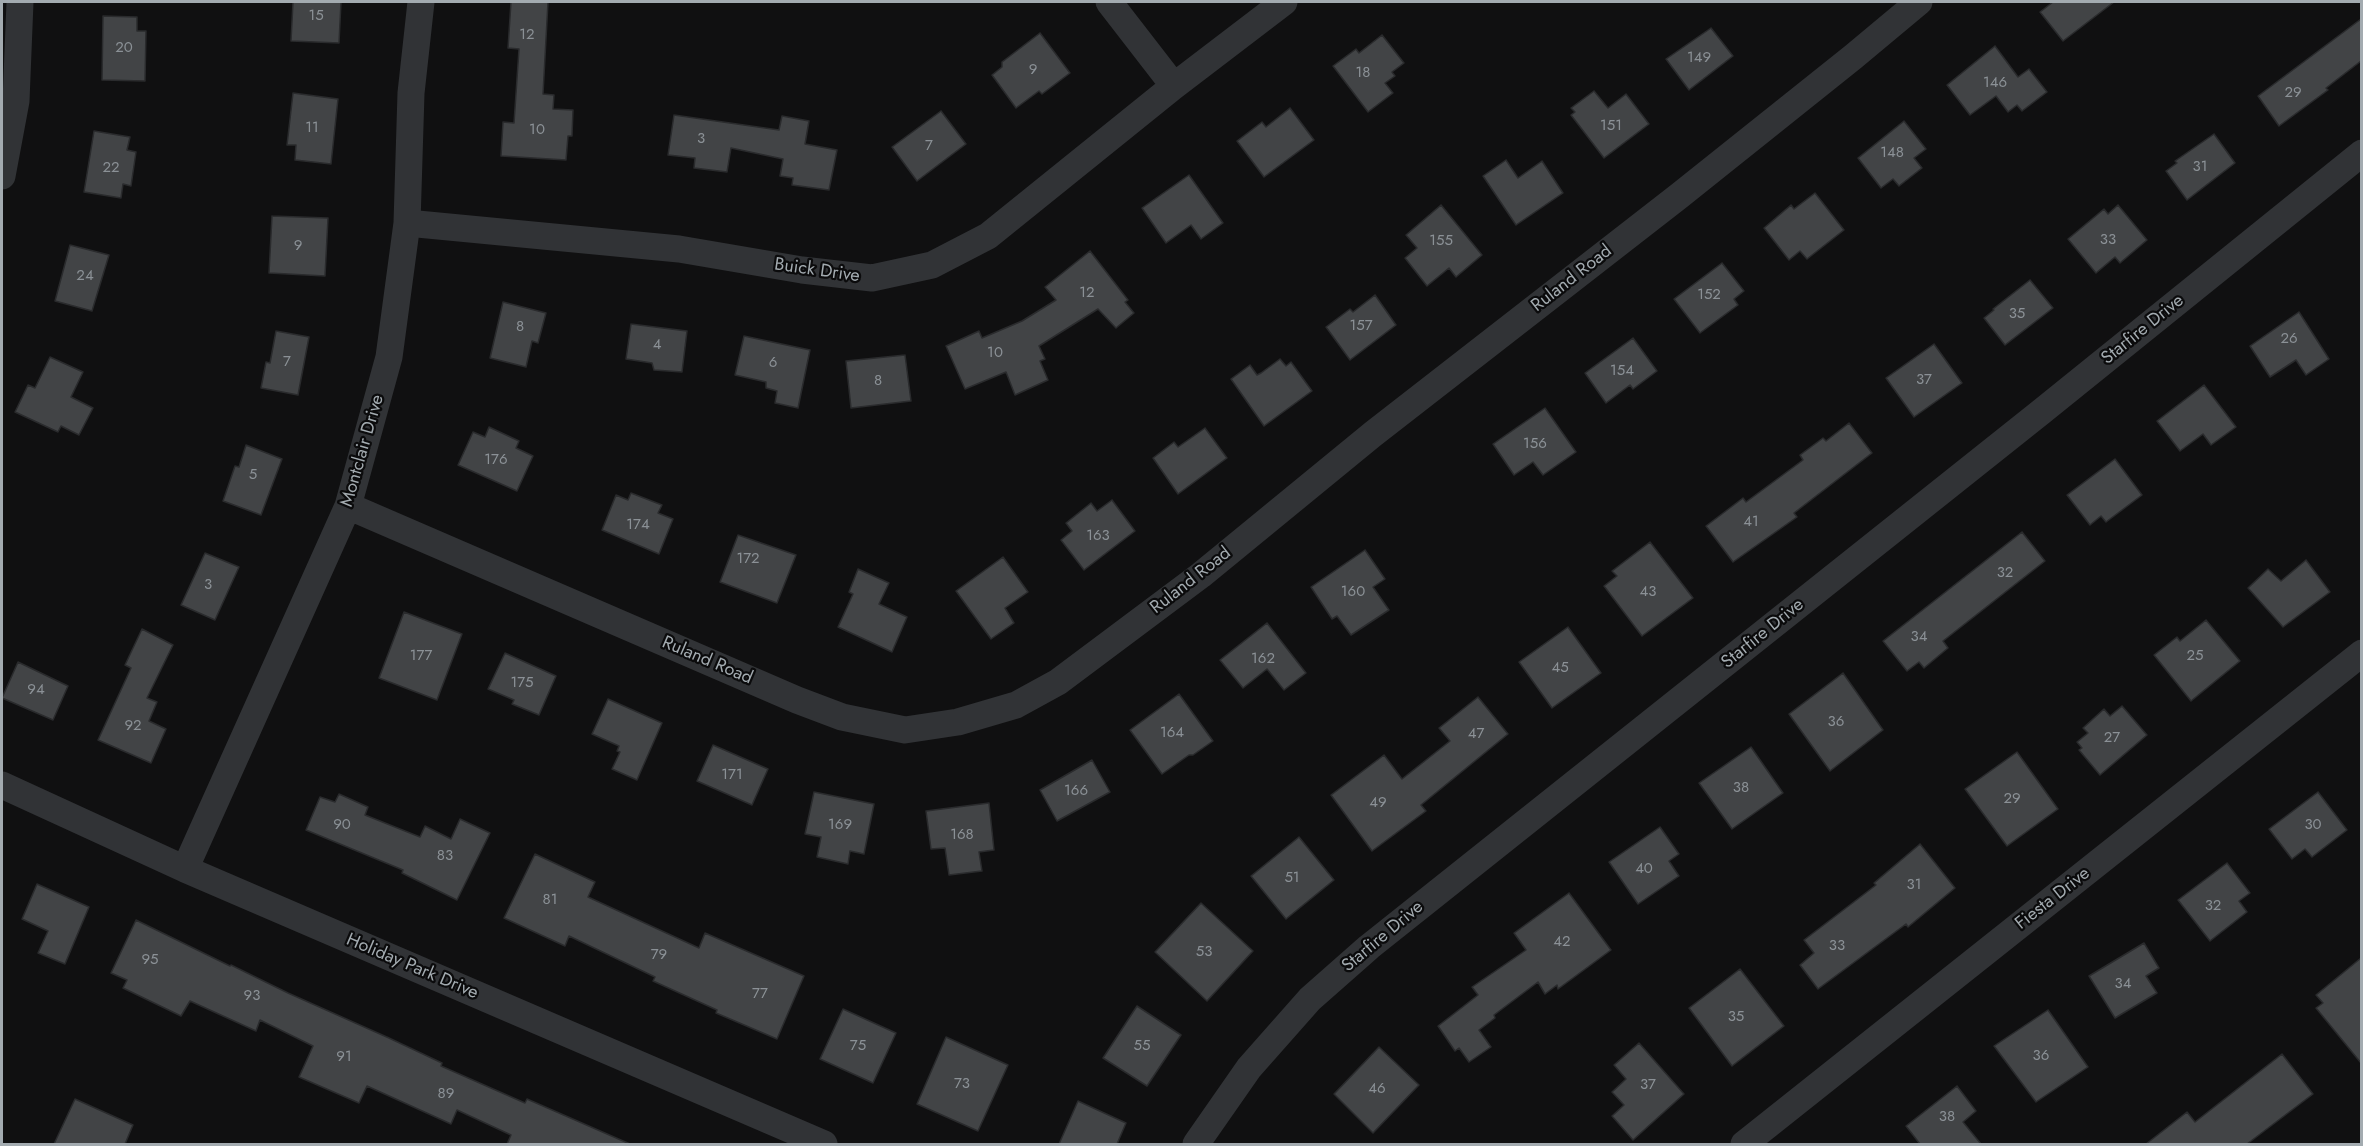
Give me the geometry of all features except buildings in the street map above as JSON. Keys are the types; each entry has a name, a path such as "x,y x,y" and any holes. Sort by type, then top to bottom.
{"street":[{"path":"2,177 16,101 20,2"},
{"name":"Montclair Drive","path":"185,869 348,506 389,357 407,223 411,93 422,2"},
{"path":"1109,2 1174,86"},
{"name":"Buick Drive","path":"407,223 679,249 802,270 872,278 932,265 988,236 1174,86 1284,2"},
{"name":"Ruland Road","path":"348,506 797,700 842,717 905,730 958,722 1016,705 1058,682 1201,575 1373,434 1697,181 1919,2"},
{"name":"Starfire Drive","path":"1196,1144 1249,1068 1310,999 1369,948 2041,412 2361,153"},
{"name":"Fiesta Drive","path":"1744,1144 2361,653"},
{"name":"Holiday Park Drive","path":"2,785 185,869 824,1144"}]}
